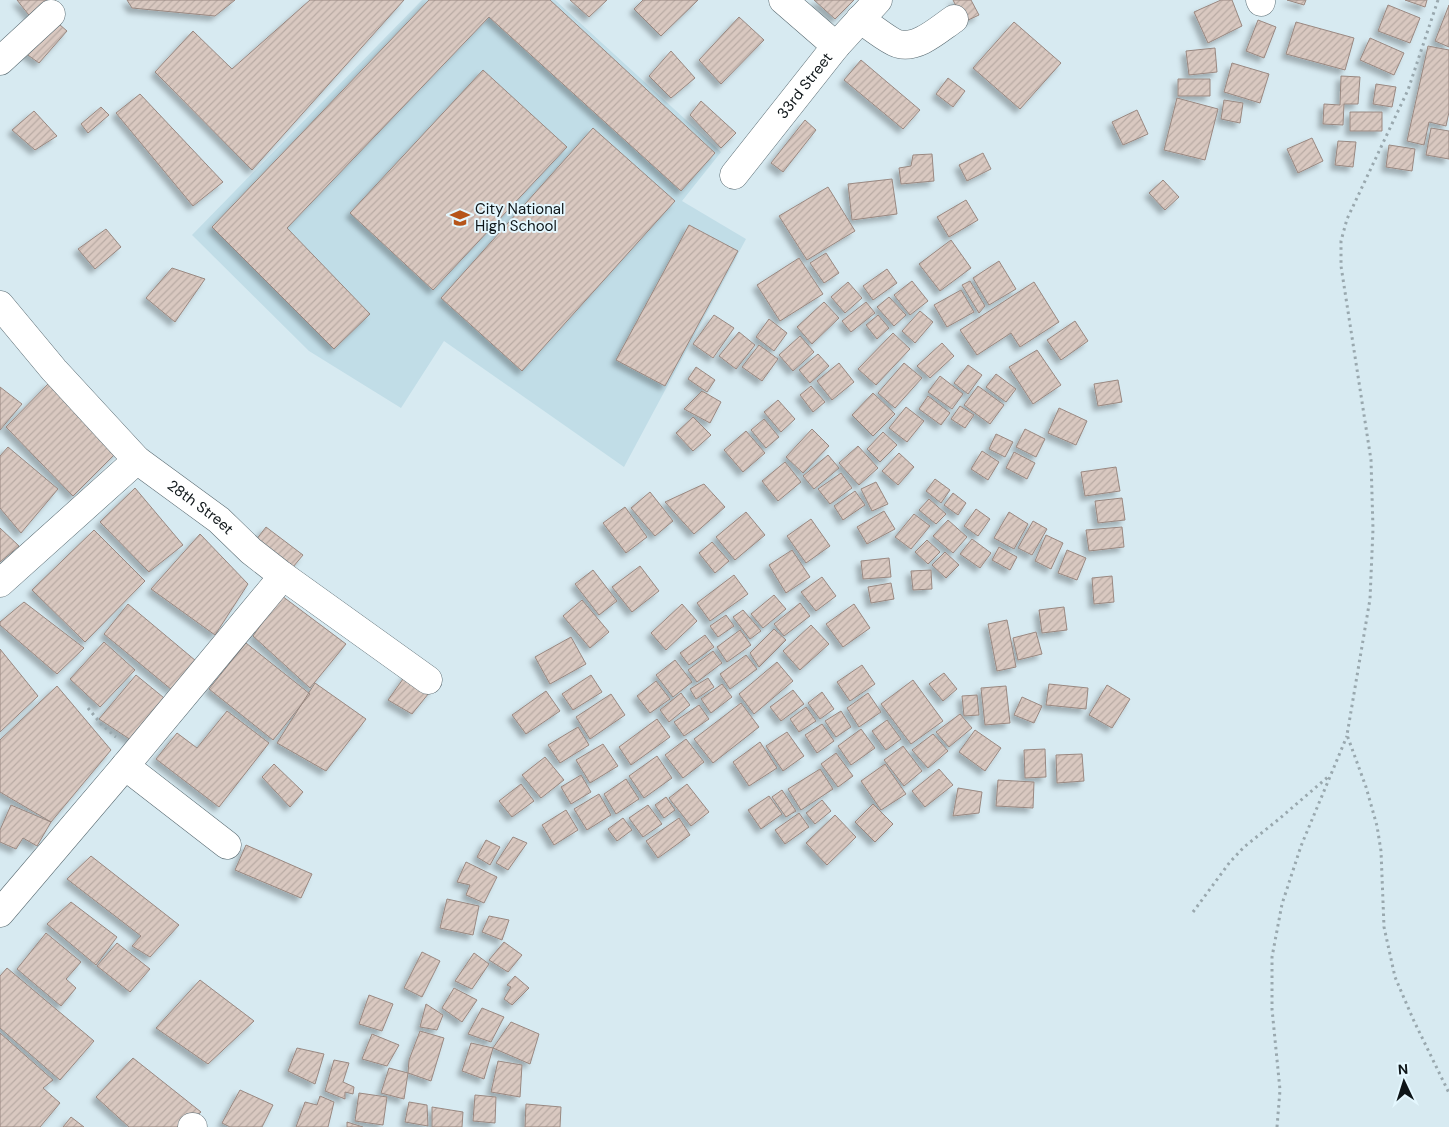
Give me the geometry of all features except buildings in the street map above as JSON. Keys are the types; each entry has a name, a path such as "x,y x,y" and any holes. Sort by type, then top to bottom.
{"street":[{"path":"783,0 836,46"},
{"path":"869,10 898,44 908,45 918,42 954,19"},
{"name":"33rd Street","path":"734,175 836,46 869,10"},
{"path":"0,61 51,14"},
{"name":"28th Street","path":"0,305 54,370 137,460 219,520 251,551 283,576 428,680"},
{"path":"0,583 137,460"},
{"path":"0,913 283,576"},
{"path":"130,759 227,845"}],"path":[{"path":"1277,1127 1280,1090 1272,1009 1272,957 1282,904 1301,846 1347,735 1370,599 1373,529 1371,460 1341,266 1342,241 1347,218 1408,90 1438,0"},
{"path":"88,708 130,759"},
{"path":"1347,735 1366,787 1382,851 1384,927 1395,977 1412,1019 1449,1093"},
{"path":"1193,912 1230,862 1244,847 1332,774"}],"shaded area":[{"name":"City National High School","path":"422,0 555,0 721,152 682,201 746,239 624,467 444,341 401,408 309,351 192,235"}],"place":[{"name":"City National High School","path":"460,218"}]}
